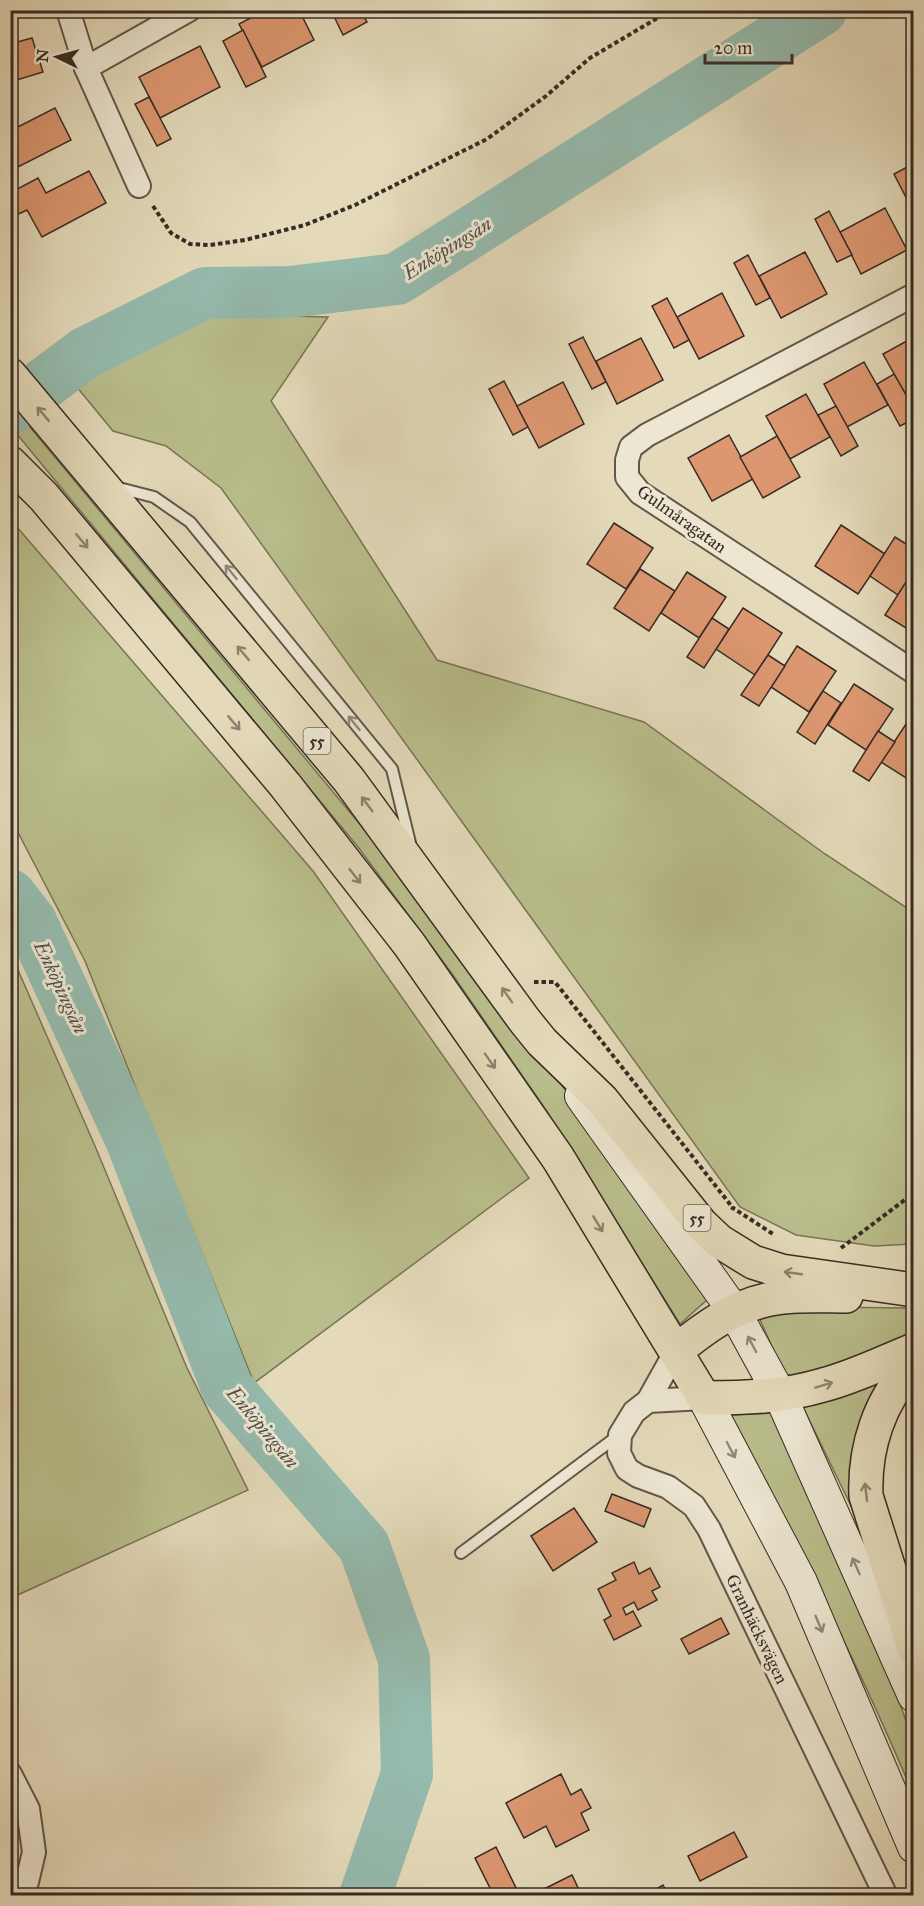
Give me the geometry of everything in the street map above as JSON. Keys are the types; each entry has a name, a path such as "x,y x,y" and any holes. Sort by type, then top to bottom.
{"main road":[{"name":"55","path":"10,375 349,780 542,1042 602,1100 701,1224 719,1240 753,1262 781,1271 914,1292"},
{"path":"10,463 44,497 285,785 409,944 558,1158 704,1398 801,1582 914,1847"},
{"path":"542,1042 734,1311 780,1395 914,1696"},
{"path":"676,1351 704,1328 734,1311 767,1300 914,1292"},
{"path":"704,1398 780,1395 825,1385 914,1350"},
{"path":"914,1365 889,1396 869,1448 865,1471 866,1496 914,1648"}],"street":[{"path":"68,10 86,68 139,186"},
{"path":"86,68 189,10"},
{"name":"Gulmåragatan","path":"914,295 647,435 631,447 627,460 627,477 640,493 914,672"},
{"path":"620,1435 634,1412 648,1401 676,1351"},
{"path":"648,1401 704,1398"},
{"name":"Granhäcksvägen","path":"620,1435 619,1453 627,1469 638,1476 668,1487 694,1506 709,1529 886,1896"},
{"path":"10,1774 28,1809 34,1852 27,1882 18,1896"}],"lane":[{"path":"102,484 154,497 190,522 392,769 416,870"},
{"path":"461,1553 620,1435"}],"path":[{"path":"139,186 171,232 190,244 210,245 246,240 305,225 355,205 487,140 546,96 590,58 671,10"},
{"path":"832,1248 841,1248 914,1193"},
{"path":"712,1233 733,1208 783,1240"}],"green space":[{"path":"207,314 328,317 271,401 437,660 644,722 825,854 913,912 913,1244 874,1246 796,1235 740,1207 221,488 166,446 113,431 76,386"},
{"path":"10,403 363,828 637,1183 709,1298 680,1324 546,1110 453,975 358,847 11,427"},
{"path":"10,519 313,871 529,1178 254,1383 85,961 11,819"},
{"path":"11,954 95,1146 187,1368 248,1490 11,1598"},
{"path":"812,1307 913,1308 913,1334 830,1370 786,1377 760,1320 777,1310"},
{"path":"887,1372 853,1510 803,1407"},
{"path":"775,1413 875,1635 913,1740 913,1794 848,1650 729,1415"}],"building":[{"path":"266,10 299,10 314,40 262,67 239,24"},
{"path":"331,10 360,10 367,22 343,35"},
{"path":"243,30 266,77 246,87 223,41"},
{"path":"32,38 43,72 10,82 10,44"},
{"path":"200,46 220,87 160,118 139,77"},
{"path":"149,97 171,139 157,146 135,104"},
{"path":"55,108 71,140 10,171 10,127 12,130"},
{"path":"911,165 914,169 914,213 894,174"},
{"path":"89,171 106,203 42,237 27,210 10,218 10,193 38,178 46,193"},
{"path":"885,208 907,250 861,274 840,232"},
{"path":"829,211 852,255 837,262 815,219"},
{"path":"805,252 827,294 781,318 759,276"},
{"path":"748,255 770,298 756,305 734,263"},
{"path":"722,293 744,336 699,359 677,317"},
{"path":"667,298 689,340 674,348 652,306"},
{"path":"583,337 606,382 592,389 569,344"},
{"path":"914,337 914,393 907,397 883,354"},
{"path":"641,338 663,380 617,404 596,361"},
{"path":"864,362 888,405 847,427 824,384"},
{"path":"894,374 914,409 914,419 900,426 877,384"},
{"path":"504,381 528,427 513,435 489,389"},
{"path":"563,382 584,424 539,448 517,406"},
{"path":"806,394 830,437 790,459 766,416"},
{"path":"836,406 858,446 841,456 818,415"},
{"path":"729,435 753,479 712,501 688,458"},
{"path":"777,436 800,477 763,498 740,457"},
{"path":"614,523 653,548 626,589 587,564"},
{"path":"841,525 885,554 858,594 815,566"},
{"path":"895,537 914,549 914,571 898,595 870,576"},
{"path":"640,569 675,591 649,631 614,608"},
{"path":"687,572 726,597 699,638 661,613"},
{"path":"911,574 914,576 914,633 885,615"},
{"path":"743,608 782,633 755,675 716,649"},
{"path":"712,618 729,629 704,668 687,657"},
{"path":"797,646 836,671 809,712 771,687"},
{"path":"768,655 785,666 759,706 741,695"},
{"path":"854,684 893,709 866,750 828,725"},
{"path":"823,691 841,703 815,744 797,732"},
{"path":"908,721 914,724 914,783 881,762"},
{"path":"878,731 895,742 869,781 853,771"},
{"path":"612,1494 651,1509 644,1527 605,1511"},
{"path":"574,1508 597,1542 553,1571 531,1536"},
{"path":"634,1562 639,1574 650,1568 660,1587 652,1591 657,1600 638,1610 634,1602 623,1608 626,1615 633,1611 641,1626 614,1640 604,1620 611,1616 598,1589 616,1580 612,1573"},
{"path":"721,1618 729,1634 689,1654 681,1639"},
{"path":"561,1774 571,1795 581,1789 591,1808 581,1813 589,1830 556,1847 546,1826 524,1838 506,1803"},
{"path":"734,1832 747,1857 700,1881 688,1856"},
{"path":"496,1847 520,1896 494,1896 475,1858"},
{"path":"572,1875 582,1896 537,1896 536,1893"},
{"path":"663,1885 669,1896 644,1896"}],"waterway":[{"name":"Enköpingsån","path":"10,409 85,353 205,293 290,292 397,279 821,10"},
{"name":"Enköpingsån","path":"10,895 31,922 131,1139 227,1388 364,1546 404,1659 407,1774 365,1896"}]}
